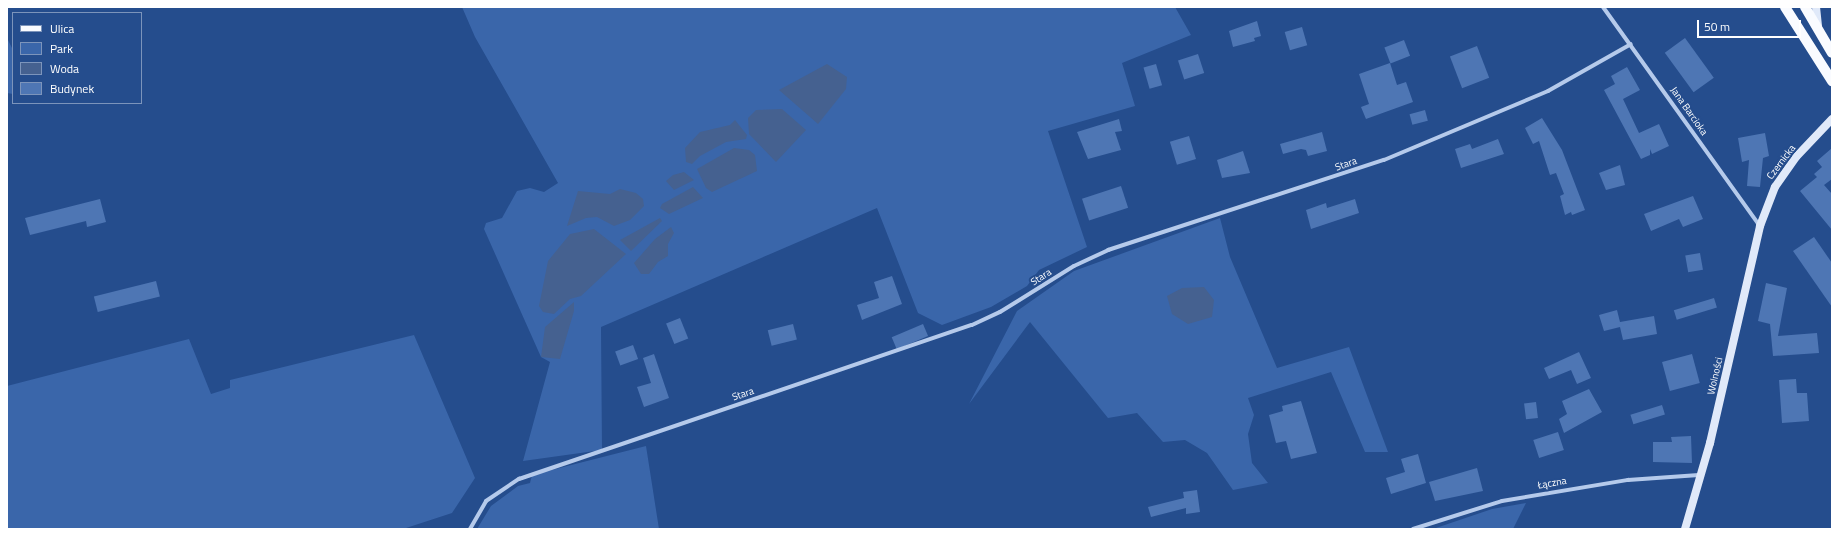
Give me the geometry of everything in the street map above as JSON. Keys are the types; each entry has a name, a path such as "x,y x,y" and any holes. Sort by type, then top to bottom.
{"main road":[{"path":"1785,7 1832,82"},
{"path":"1805,7 1832,53"}],"street":[{"name":"Jana Barcioka","path":"1603,7 1760,226"},
{"path":"1816,7 1819,33"},
{"name":"Stara","path":"470,529 486,501 519,479 972,325 1000,312 1074,266 1108,250 1384,160 1548,91 1631,44"},
{"name":"Czernicka","path":"1760,226 1775,186 1796,157 1832,119"},
{"name":"Wolności","path":"1685,529 1699,475 1710,443 1760,226"},
{"name":"Łączna","path":"1413,529 1502,501 1628,480 1699,475"}],"green space":[{"path":"462,7 1175,7 1191,35 1122,63 1135,106 1048,131 1087,247 1039,270 1027,286 991,307 942,325 918,313 877,208 601,327 602,450 523,461 550,362 541,357 484,229 486,223 502,218 517,191 530,188 544,192 558,183 475,37"},
{"path":"7,38 12,48 12,94 7,93"},
{"path":"1220,218 1230,257 1277,368 1349,347 1388,452 1365,452 1331,372 1248,398 1254,415 1248,434 1252,463 1268,483 1233,490 1207,453 1185,440 1163,442 1137,413 1108,418 1030,322 969,404 1017,311 1074,271"},
{"path":"414,335 475,478 452,513 403,529 7,529 7,386 189,339 211,394 230,388 230,380"},
{"path":"646,446 659,529 477,529 491,506 518,486 530,483 532,475"},
{"path":"1526,503 1513,529 1433,529 1492,509"}],"water":[{"path":"827,64 847,77 846,89 818,124 779,90"},
{"path":"782,109 806,130 776,162 749,134 748,118 756,110"},
{"path":"735,120 747,135 746,139 726,142 700,156 692,164 686,162 685,148 700,132 730,125"},
{"path":"734,148 749,150 755,155 757,171 712,192 706,188 697,169"},
{"path":"684,172 694,180 674,190 666,181 673,175"},
{"path":"693,187 703,198 669,214 660,208 662,204"},
{"path":"620,189 636,193 643,199 644,206 630,220 614,226 597,217 586,218 567,226 578,191 610,194"},
{"path":"660,218 662,221 631,251 620,240"},
{"path":"671,227 674,233 668,244 668,256 658,262 649,274 641,274 634,263 655,239"},
{"path":"594,229 626,254 581,296 570,299 554,314 543,312 539,306 548,261 570,234"},
{"path":"1204,287 1214,300 1212,317 1188,324 1172,314 1167,296 1182,288"},
{"path":"574,302 574,311 560,359 541,357 545,327"}],"building":[{"path":"1257,21 1261,36 1254,38 1255,41 1233,47 1229,31"},
{"path":"1302,27 1307,45 1290,50 1285,32"},
{"path":"1685,38 1714,78 1694,92 1665,53"},
{"path":"1404,40 1410,56 1390,63 1384,48"},
{"path":"1477,46 1489,78 1462,88 1450,56"},
{"path":"1198,54 1204,73 1184,80 1178,60"},
{"path":"1390,63 1397,85 1406,82 1413,102 1366,119 1361,107 1369,104 1359,74"},
{"path":"1156,64 1162,85 1150,89 1144,68"},
{"path":"1627,67 1640,90 1623,99 1639,133 1659,124 1669,146 1652,154 1650,149 1650,155 1641,159 1604,90 1615,84 1611,76"},
{"path":"1425,110 1428,121 1412,125 1410,114"},
{"path":"1542,118 1562,150 1585,210 1572,215 1571,212 1565,215 1560,196 1564,194 1556,173 1550,175 1539,141 1533,144 1525,128"},
{"path":"1119,119 1122,131 1115,132 1121,150 1088,159 1077,132"},
{"path":"1322,132 1327,151 1308,156 1306,150 1301,149 1283,154 1280,144"},
{"path":"1765,133 1769,156 1763,158 1760,187 1747,186 1749,160 1742,162 1738,138"},
{"path":"1189,136 1196,159 1177,165 1170,142"},
{"path":"1498,139 1504,154 1461,168 1455,149 1470,144 1472,149"},
{"path":"1832,148 1832,179 1824,185 1832,194 1832,230 1800,191 1817,177 1814,174 1822,167 1817,161"},
{"path":"1243,151 1250,173 1222,178 1217,160"},
{"path":"1620,165 1625,185 1606,190 1599,173"},
{"path":"1121,186 1128,208 1089,221 1082,199"},
{"path":"1693,196 1703,219 1683,227 1679,219 1651,231 1644,214"},
{"path":"100,199 106,222 87,227 86,221 30,235 25,218"},
{"path":"1355,199 1359,213 1311,229 1306,210 1326,203 1327,208"},
{"path":"1814,237 1832,263 1832,307 1793,251"},
{"path":"1700,253 1703,270 1688,272 1685,256"},
{"path":"892,276 902,304 862,320 857,305 879,298 874,282"},
{"path":"156,281 160,297 98,312 94,296"},
{"path":"1766,283 1787,288 1778,336 1817,333 1819,353 1773,356 1770,324 1758,321"},
{"path":"1714,298 1717,308 1677,320 1674,310"},
{"path":"1617,310 1620,322 1654,316 1657,334 1623,340 1620,327 1604,331 1599,315"},
{"path":"680,318 688,338 674,344 666,324"},
{"path":"793,324 797,340 772,346 768,330"},
{"path":"923,324 928,336 897,349 892,337"},
{"path":"633,345 638,359 620,366 615,351"},
{"path":"1579,352 1591,378 1577,384 1571,370 1549,379 1544,368"},
{"path":"654,354 669,398 644,407 637,387 651,383 643,358"},
{"path":"1692,354 1700,383 1670,391 1662,362"},
{"path":"1796,379 1797,393 1807,393 1809,421 1782,423 1779,380"},
{"path":"1589,389 1602,412 1564,433 1559,419 1567,414 1562,401"},
{"path":"1301,401 1317,453 1291,459 1286,441 1276,443 1269,415 1283,411 1282,406"},
{"path":"1536,402 1538,418 1526,419 1524,403"},
{"path":"1662,405 1665,415 1633,424 1630,415"},
{"path":"1558,432 1564,450 1539,458 1533,440"},
{"path":"1691,436 1692,463 1653,462 1653,442 1672,442 1671,437"},
{"path":"1418,454 1426,483 1391,494 1386,478 1405,472 1401,459"},
{"path":"1477,468 1483,491 1435,501 1429,482"},
{"path":"1197,490 1200,512 1186,514 1186,508 1151,517 1148,507 1184,498 1183,492"}]}
